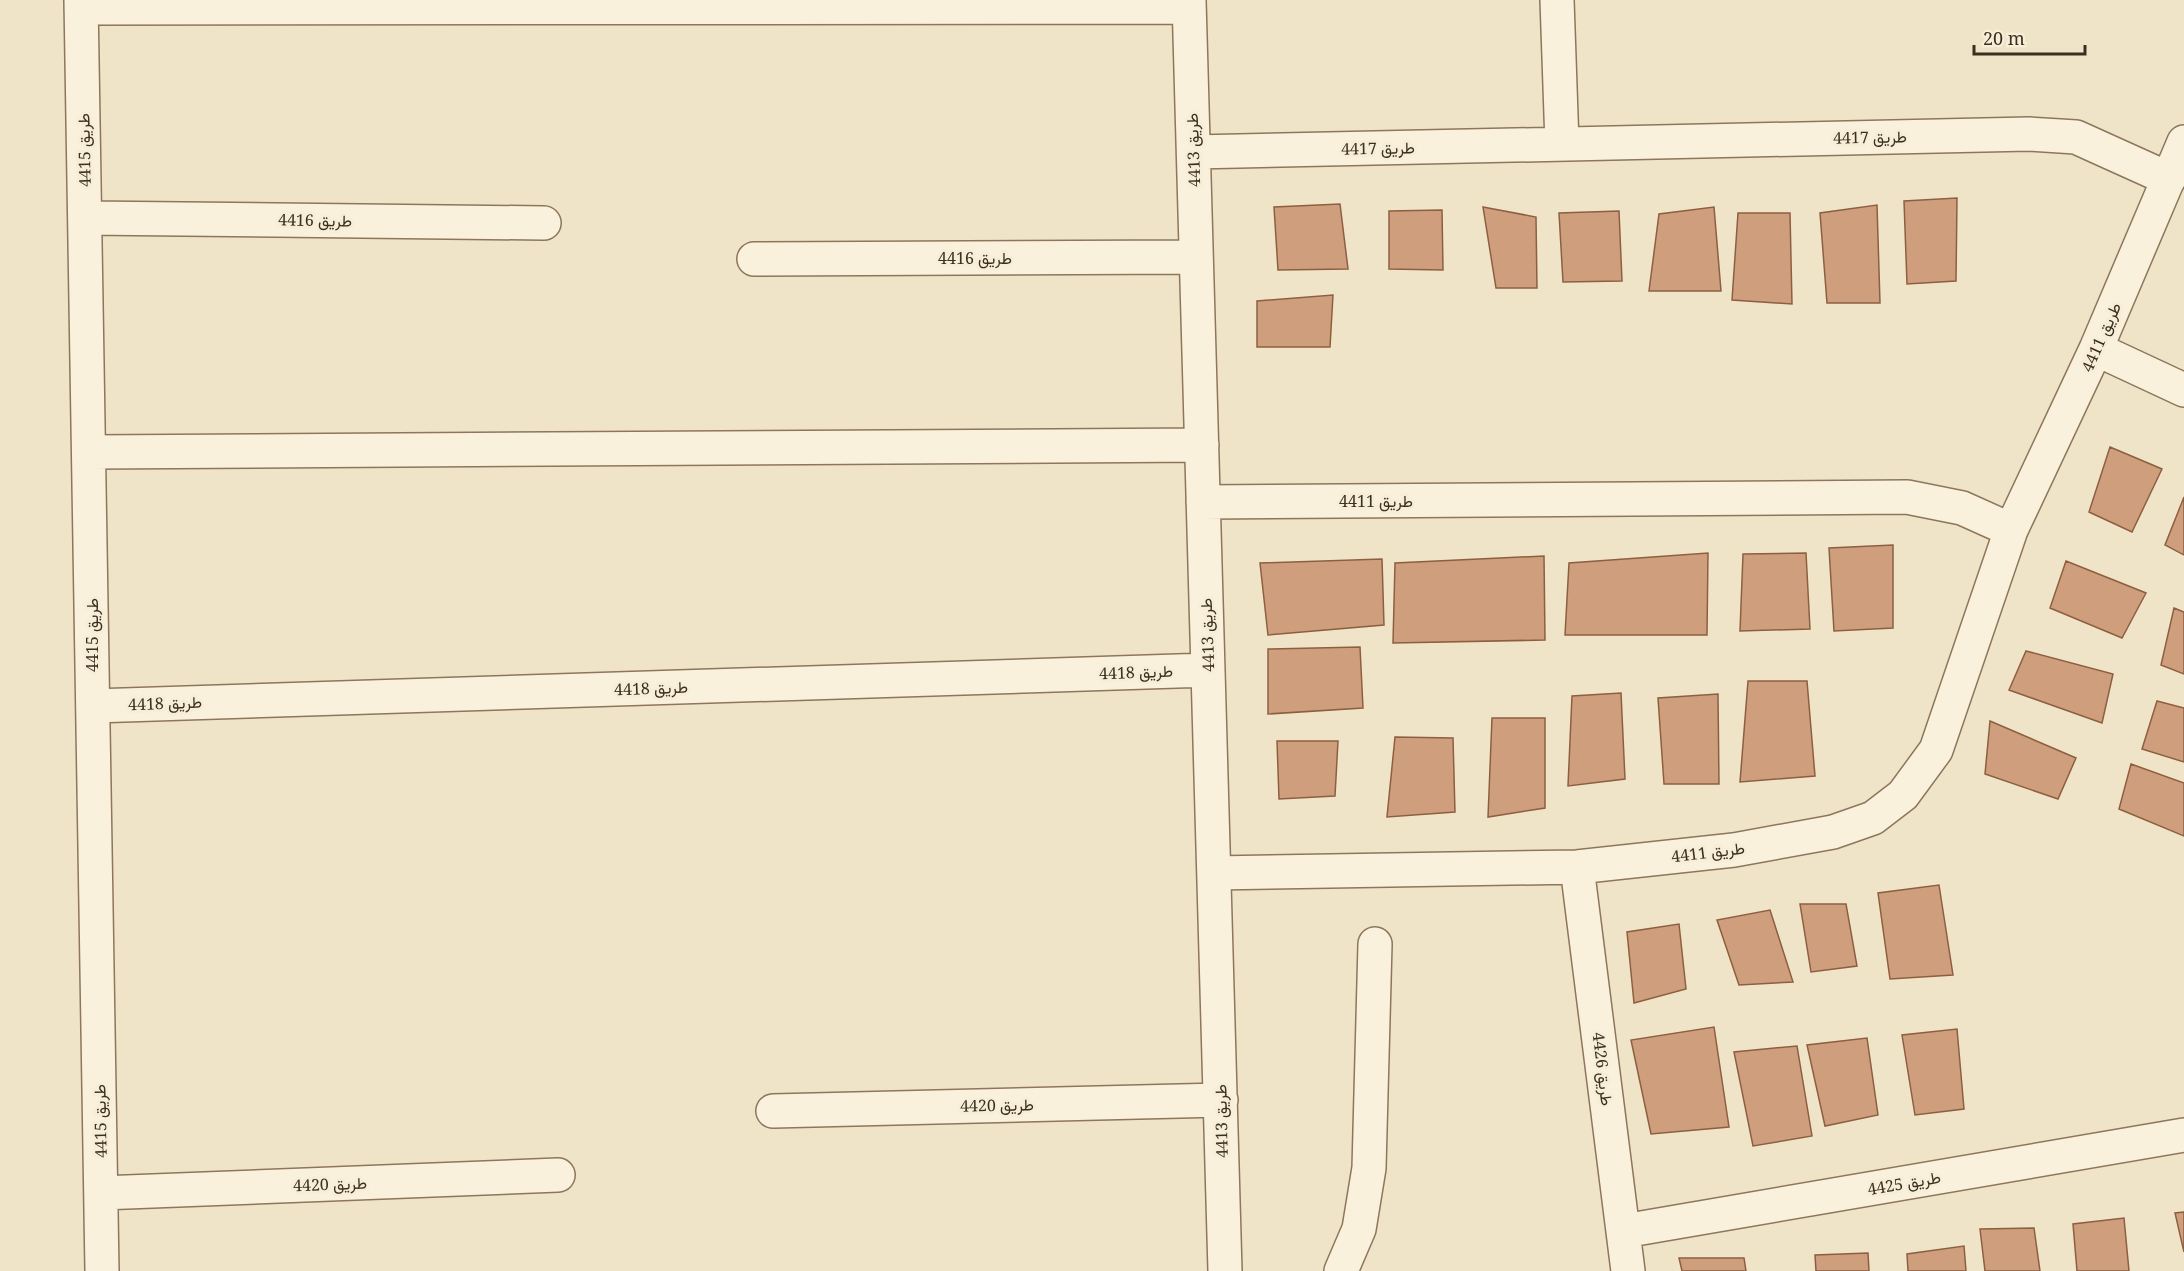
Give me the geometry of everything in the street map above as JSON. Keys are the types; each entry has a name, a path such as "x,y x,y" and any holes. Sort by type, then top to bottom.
{"street":[{"path":"1557,0 1562,144"},
{"path":"81,4 1189,3"},
{"name":"طريق 4413","path":"1189,3 1225,1271"},
{"name":"طريق 4415","path":"81,4 91,452 102,1271"},
{"name":"طريق 4417","path":"1194,152 2029,134 2076,137 2169,179"},
{"name":"طريق 4411","path":"1214,873 1577,867 1734,850 1833,832 1873,818 1903,795 1936,750 2012,530 2096,349 2184,142"},
{"name":"طريق 4416","path":"86,218 544,223"},
{"name":"طريق 4416","path":"754,259 1196,257"},
{"path":"2096,349 2184,390"},
{"path":"91,452 1202,445"},
{"name":"طريق 4411","path":"1203,502 1907,497 1962,508 2012,530"},
{"name":"طريق 4418","path":"93,706 1208,670"},
{"name":"طريق 4426","path":"1577,867 1628,1271"},
{"path":"1341,1271 1359,1229 1369,1168 1376,944"},
{"name":"طريق 4420","path":"773,1111 1221,1100"},
{"name":"طريق 4425","path":"1624,1231 2184,1135"},
{"name":"طريق 4420","path":"101,1193 558,1175"}],"building":[{"path":"1957,198 1956,281 1907,284 1904,201"},
{"path":"1340,204 1348,269 1278,270 1274,207"},
{"path":"1877,205 1880,303 1827,303 1820,213"},
{"path":"1483,207 1536,217 1537,288 1496,288"},
{"path":"1714,207 1721,291 1649,291 1659,214"},
{"path":"1442,210 1443,270 1389,269 1389,211"},
{"path":"1619,211 1622,281 1563,282 1559,213"},
{"path":"1738,213 1790,213 1792,304 1732,300"},
{"path":"1333,295 1330,347 1257,347 1257,301"},
{"path":"2110,447 2162,469 2132,532 2089,512"},
{"path":"2184,497 2184,555 2165,545"},
{"path":"1893,545 1893,628 1834,631 1829,548"},
{"path":"1708,553 1707,635 1565,635 1569,563"},
{"path":"1806,553 1810,629 1740,631 1743,554"},
{"path":"1544,556 1545,640 1393,643 1395,563"},
{"path":"1382,559 1384,625 1268,635 1260,563"},
{"path":"2066,561 2146,593 2122,638 2050,608"},
{"path":"2174,608 2184,612 2184,674 2161,665"},
{"path":"1360,647 1363,708 1268,714 1268,649"},
{"path":"2026,651 2113,674 2102,723 2009,690"},
{"path":"1748,681 1807,681 1815,776 1740,782"},
{"path":"1621,693 1625,779 1568,786 1572,696"},
{"path":"1718,694 1719,784 1664,784 1658,698"},
{"path":"2157,701 2184,708 2184,762 2142,749"},
{"path":"1492,718 1545,718 1545,808 1488,817"},
{"path":"1990,721 2076,758 2058,799 1985,774"},
{"path":"1395,737 1453,738 1455,812 1387,817"},
{"path":"1277,741 1338,741 1335,796 1279,799"},
{"path":"2131,764 2184,783 2184,836 2119,809"},
{"path":"1939,885 1953,975 1890,979 1878,893"},
{"path":"1800,904 1846,904 1857,966 1811,972"},
{"path":"1770,910 1793,982 1739,985 1717,920"},
{"path":"1679,924 1686,989 1634,1003 1627,932"},
{"path":"1714,1027 1729,1127 1651,1134 1631,1040"},
{"path":"1957,1029 1964,1109 1915,1115 1902,1035"},
{"path":"1867,1038 1878,1115 1825,1126 1807,1045"},
{"path":"1797,1046 1812,1136 1753,1146 1734,1052"},
{"path":"2184,1212 2184,1252 2175,1213"},
{"path":"2124,1218 2129,1271 2077,1271 2073,1224"},
{"path":"2034,1228 2040,1271 1985,1271 1980,1229"},
{"path":"1964,1246 1966,1271 1908,1271 1907,1254"},
{"path":"1868,1253 1869,1271 1816,1271 1815,1255"},
{"path":"1679,1258 1744,1258 1746,1271 1682,1271"}]}
